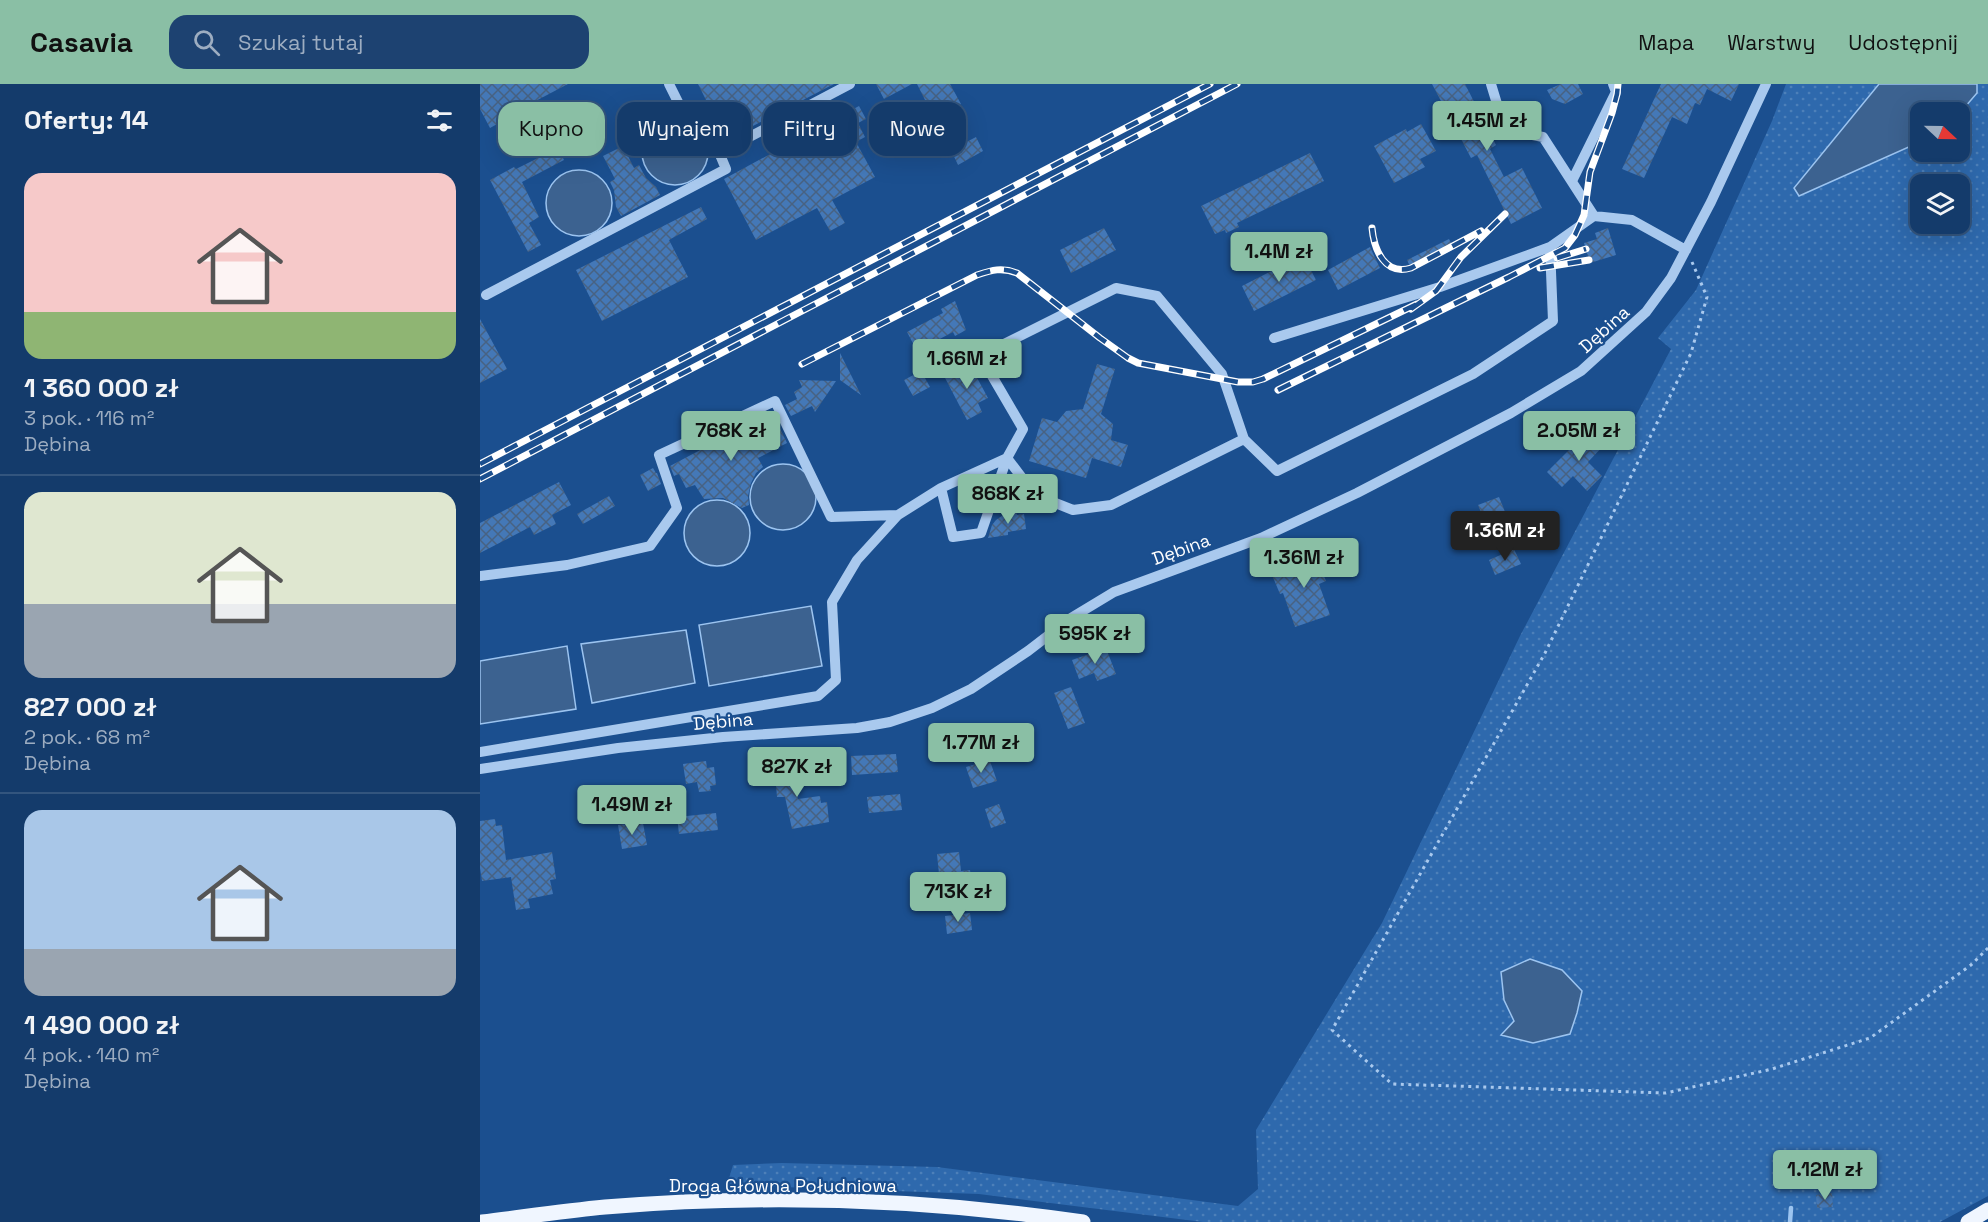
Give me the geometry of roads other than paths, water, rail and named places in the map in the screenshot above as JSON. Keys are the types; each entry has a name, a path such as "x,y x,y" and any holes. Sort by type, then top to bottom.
{"main road":[{"name":"Droga Główna Południowa","path":"482,1222 604,1207 717,1201 834,1201 929,1206 1083,1222"},
{"path":"1968,1222 1988,1210"}],"street":[{"path":"669,84 678,102"},
{"path":"751,136 850,84"},
{"path":"1491,84 1504,130 1543,137 1594,216"},
{"path":"1572,181 1616,92 1613,84"},
{"name":"Dębina","path":"480,769 618,748 723,737 857,728 890,722 932,708 971,689 1028,651 1071,618 1114,592 1261,538 1357,493 1511,413 1581,371 1646,312 1671,278 1686,250 1766,84"},
{"path":"486,295 726,169 720,156"},
{"path":"1274,338 1440,287 1550,247 1594,216 1632,220 1686,250"},
{"path":"941,488 953,537 981,532 1007,458 1023,429 988,369 994,349 1116,288 1157,296 1222,374 1244,439 1277,471 1473,374 1554,321 1550,247"},
{"path":"480,576 567,565 650,546 677,508 659,455 775,401 831,517 897,515"},
{"path":"1007,458 1035,495 1073,510 1111,505 1244,439"},
{"path":"480,752 818,696 837,680 832,602 857,560 897,515 941,488 1007,458"}],"waterway":[{"path":"1790,1222 1791,1208"}],"railway":[{"path":"480,464 1210,84"},
{"path":"480,479 1237,84"},
{"path":"1278,390 1565,248 1575,235 1584,215 1590,172 1612,113 1618,84"},
{"path":"1411,309 1436,291 1461,257 1505,214"},
{"path":"1372,228 1375,245 1382,259 1388,265 1402,269 1411,268 1481,231"},
{"path":"1557,258 1586,249"},
{"path":"1540,268 1589,260"},
{"path":"802,364 977,275 997,270 1017,273 1100,338 1138,363 1238,382 1263,379 1417,304"}]}
